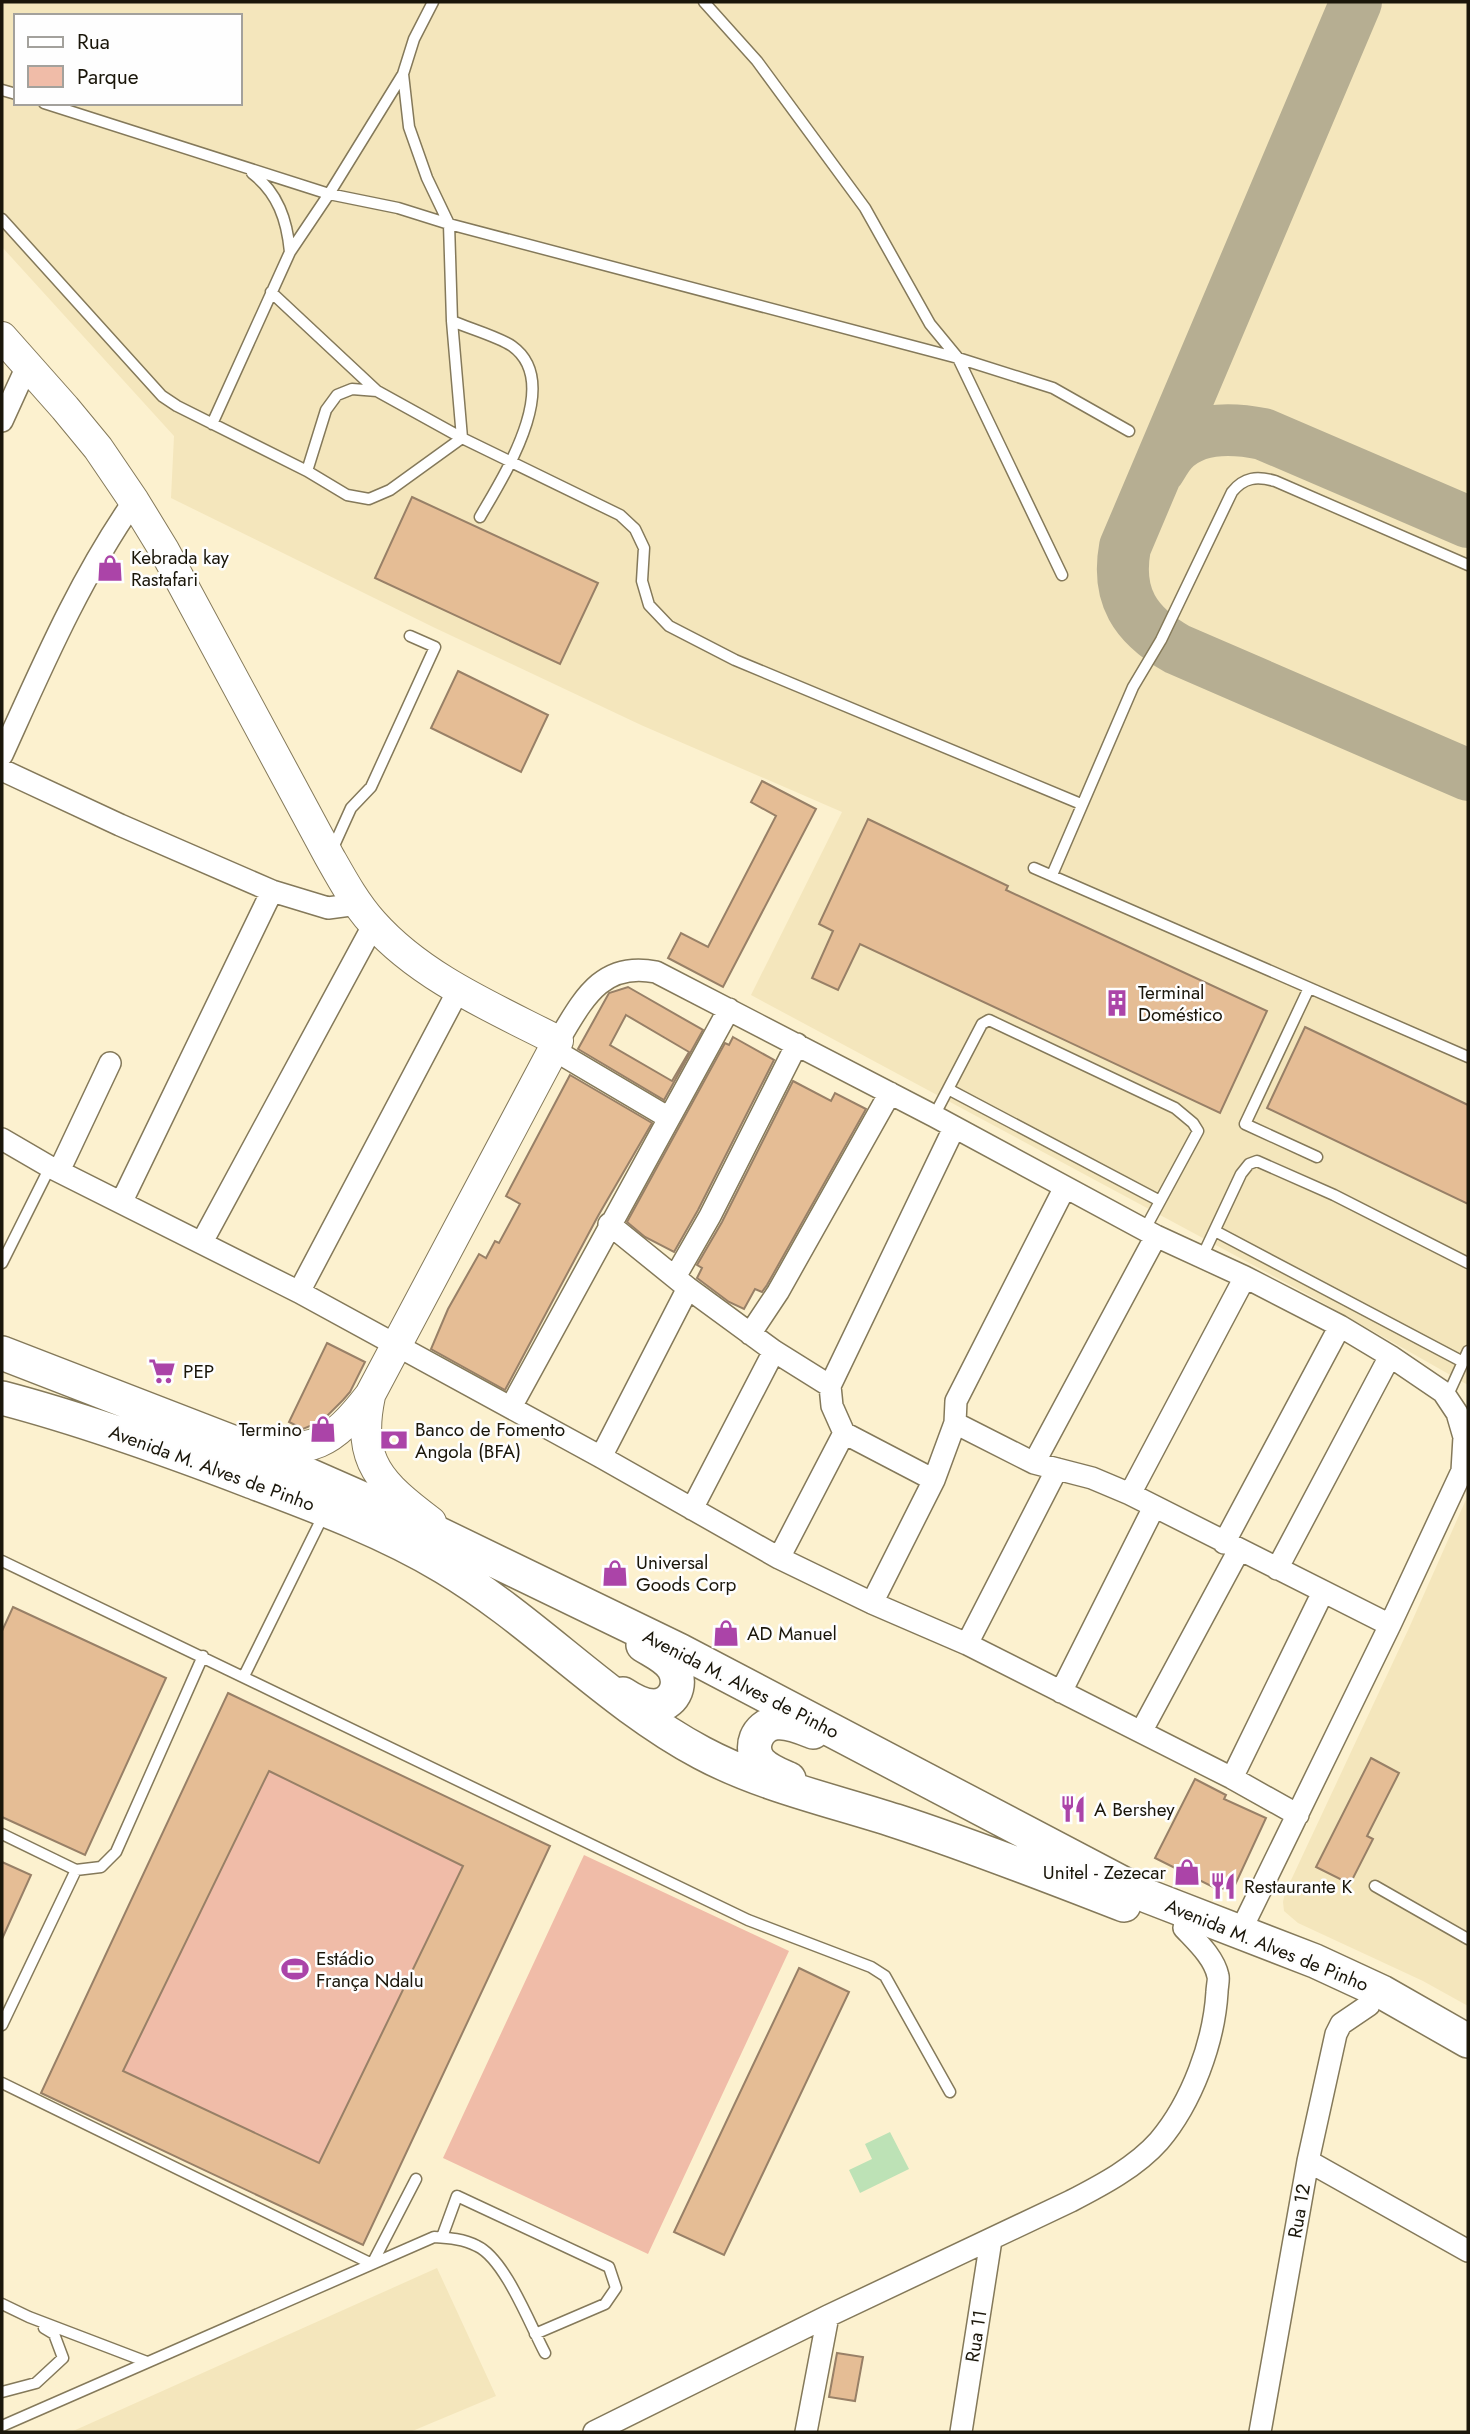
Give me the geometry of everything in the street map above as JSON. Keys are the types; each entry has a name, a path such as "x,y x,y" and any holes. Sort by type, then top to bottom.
{"main road":[{"name":"Avenida M. Alves de Pinho","path":"2,1353 200,1429 380,1506 679,1650 1147,1896 1297,1953 1382,1992 1468,2041"},
{"name":"Avenida M. Alves de Pinho","path":"2,1398 84,1422 326,1510 443,1566 478,1588 634,1710 702,1753 757,1778 985,1851 1184,1928 1369,2005 1468,2058"},
{"path":"532,1630 634,1701 653,1706 663,1704 671,1700 676,1691 678,1680 674,1669 665,1659 551,1590"},
{"path":"895,1821 771,1770 759,1761 754,1748 756,1736 764,1727 774,1723 798,1726 922,1778"}],"street":[{"path":"2,337 28,364 97,449 134,501 164,550 329,856 366,914 424,967 556,1045 669,1118"},
{"path":"2,421 28,364"},
{"path":"2,755 92,564 134,501"},
{"path":"2,770 272,891 328,908 366,914"},
{"path":"122,1201 272,891"},
{"path":"202,1242 366,914"},
{"path":"200,1429 268,1446 290,1448 331,1437 348,1423 370,1395 556,1045 585,998 599,982 611,975 641,969 656,972 1150,1232 1340,1326 1390,1356 1447,1397 1457,1413 1464,1437 1462,1471 1240,1932"},
{"path":"299,1292 459,989"},
{"path":"510,1407 729,1009"},
{"path":"601,1457 710,1216 797,1044"},
{"path":"55,1169 110,1063"},
{"path":"750,1334 778,1292 890,1093"},
{"path":"934,1480 844,1433 832,1406 830,1386 954,1128"},
{"path":"2,1139 55,1169 299,1292 779,1558 967,1644 1232,1778 1298,1815"},
{"path":"872,1602 934,1480 955,1423 956,1401 1065,1187"},
{"path":"609,1224 774,1352 830,1386"},
{"path":"1034,1463 1150,1232"},
{"path":"1130,1494 1245,1277"},
{"path":"1141,1732 1340,1326"},
{"path":"692,1509 774,1352"},
{"path":"1277,1569 1390,1356"},
{"path":"370,1395 365,1421 366,1446 374,1469 409,1505 475,1552"},
{"path":"955,1423 1034,1463 1092,1478 1130,1494 1390,1625"},
{"path":"779,1558 844,1433"},
{"path":"967,1644 1057,1469"},
{"path":"1061,1692 1154,1507"},
{"path":"1232,1778 1323,1592"},
{"path":"597,2432 828,2316 1105,2184 1159,2141 1178,2115 1195,2079 1209,2036 1216,2002 1218,1976 1204,1949 1184,1928"},
{"name":"Rua 12","path":"1260,2432 1308,2161 1336,2034 1341,2024 1369,2005"},
{"path":"1308,2161 1468,2250"},
{"name":"Rua 11","path":"961,2432 990,2240"},
{"path":"806,2432 828,2316"}],"lane":[{"path":"212,424 290,253 403,74 414,39 433,2"},
{"path":"704,2 757,61 865,208 930,324 958,358 1062,575"},
{"path":"403,74 409,127 427,178 449,224 452,321 462,438"},
{"path":"50,105 329,194 398,208 449,224 958,358 1052,387 1129,431"},
{"path":"246,168 267,184 287,229 290,253"},
{"path":"2,219 162,396 307,471 347,495 369,499 390,490 462,438"},
{"path":"271,292 377,391 462,438 620,515 635,529 645,548 642,581 649,605 669,626 735,660 1082,804"},
{"path":"452,321 512,346 528,364 533,391 529,416 511,463 480,517"},
{"path":"307,471 326,410 337,395 352,389 377,391"},
{"path":"1052,874 1133,687 1161,640 1232,492 1239,483 1261,477 1275,481 1468,565"},
{"path":"329,856 351,808 372,787 435,647 410,636"},
{"path":"1034,868 1468,1057"},
{"path":"1309,988 1245,1124 1317,1157"},
{"path":"934,1116 982,1024 989,1020 1175,1108 1193,1123 1198,1131 1160,1201 1150,1232"},
{"path":"948,1088 1160,1201"},
{"path":"1202,1257 1241,1174 1249,1164 1257,1161 1334,1195 1468,1263"},
{"path":"2,1263 55,1169"},
{"path":"1215,1230 1463,1362"},
{"path":"1447,1397 1468,1351"},
{"path":"244,1676 326,1510"},
{"path":"2,1576 4,1562 748,1920 871,1967 884,1976 950,2092"},
{"path":"2,1834 76,1870 102,1867 116,1852 203,1656"},
{"path":"2,2025 76,1870"},
{"path":"1375,1886 1468,1939"},
{"path":"2,2083 372,2264"},
{"path":"372,2264 416,2179"},
{"path":"442,2237 457,2196 610,2267 616,2288 605,2304 535,2334"},
{"path":"2,2426 434,2237 454,2238 479,2246 496,2261 545,2353"},
{"path":"2,2304 147,2362"},
{"path":"2,2392 36,2383 63,2358 54,2334 29,2317"}],"shaded area":[{"path":"2,2 1468,2 1468,1385 1318,1300 751,995 842,812 641,725 433,627 171,498 174,436 2,247"},
{"path":"1468,1495 1468,2006 1423,1981 1298,1923 1284,1911 1283,1902"},
{"path":"890,2132 909,2169 860,2193 849,2170 872,2159 865,2144"},
{"path":"437,2268 496,2396 410,2432 71,2432"}],"green space":[{"name":"Estádio França Ndalu","path":"228,1693 549,1846 363,2245 41,2093"},
{"path":"584,1855 789,1951 648,2254 443,2158"}],"building":[{"path":"412,497 598,583 560,664 375,578"},
{"path":"458,671 548,715 521,772 431,728"},
{"path":"762,781 816,809 723,987 668,958 681,933 708,947 776,816 751,802"},
{"name":"Terminal Doméstico","path":"868,819 1008,886 1006,890 1267,1011 1220,1113 860,944 838,990 812,978 833,931 819,924"},
{"path":"628,987 703,1030 664,1100 578,1049 609,993","holes":["626,1015 689,1052 672,1081 610,1045"]},
{"path":"1305,1027 1468,1105 1468,1204 1267,1108"},
{"path":"733,1037 774,1060 674,1252 645,1237 627,1222 725,1043 729,1045"},
{"path":"570,1075 652,1123 598,1216 505,1390 431,1349 448,1309 479,1254 486,1258 495,1241 499,1243 520,1204 506,1196"},
{"path":"793,1081 831,1101 835,1093 866,1109 767,1285 762,1292 755,1289 744,1309 729,1302 697,1278 702,1268 697,1265 722,1222"},
{"path":"327,1343 365,1362 343,1400 322,1421 303,1429 289,1422"},
{"path":"13,1607 166,1678 85,1855 2,1817 2,1631"},
{"path":"228,1693 550,1846 363,2245 41,2093","holes":["269,1771 463,1866 319,2163 123,2071"]},
{"path":"1371,1758 1399,1773 1367,1836 1373,1839 1350,1884 1316,1867"},
{"path":"1195,1779 1226,1795 1224,1799 1266,1818 1235,1885 1219,1890 1155,1858"},
{"path":"2,1862 31,1875 2,1939"},
{"path":"799,1968 849,1992 724,2255 674,2232"},
{"path":"837,2353 863,2357 855,2401 829,2397"}],"taxiway":[{"path":"1356,2 1125,547 1123,580 1126,594 1140,619 1162,640 1177,649 1468,775"},
{"path":"1159,470 1181,443 1203,433 1227,430 1263,434 1468,522"}],"place":[{"name":"Kebrada kay Rastafari","path":"110,568"},
{"name":"Terminal Doméstico","path":"1117,1003"},
{"name":"PEP","path":"162,1371"},
{"name":"Termino","path":"323,1429"},
{"name":"Banco de Fomento Angola (BFA)","path":"394,1440"},
{"name":"Universal Goods Corp","path":"615,1573"},
{"name":"AD Manuel","path":"726,1633"},
{"name":"A Bershey","path":"1073,1809"},
{"name":"Unitel - Zezecar","path":"1187,1872"},
{"name":"Restaurante K","path":"1223,1886"},
{"name":"Estádio França Ndalu","path":"295,1969"}]}
